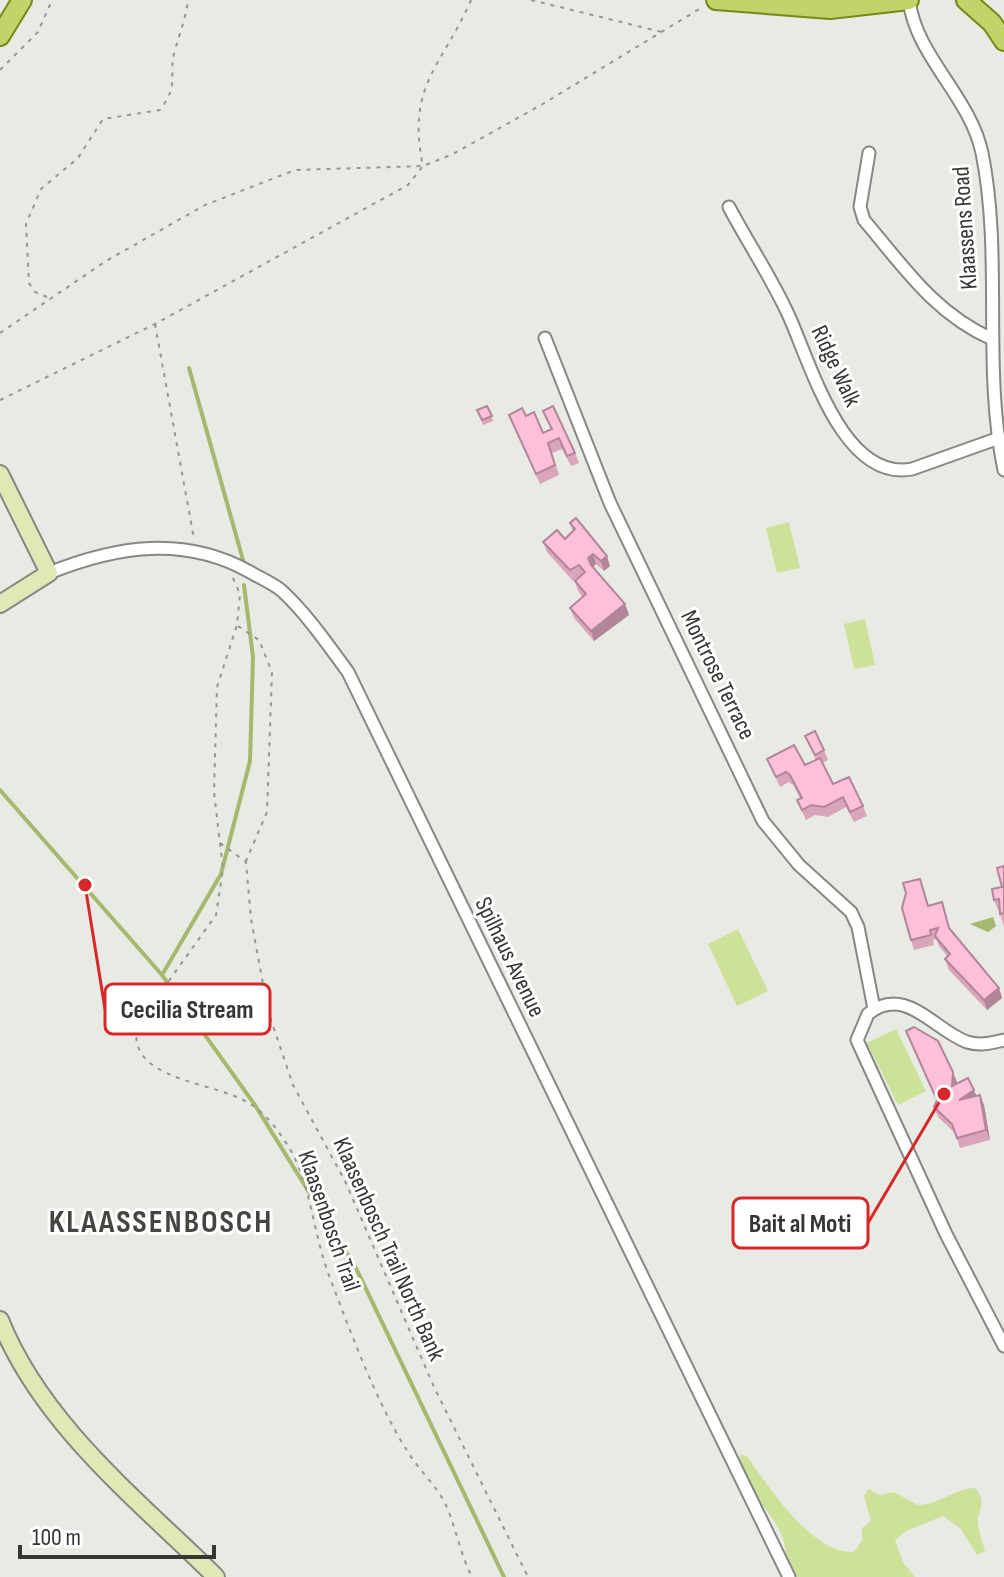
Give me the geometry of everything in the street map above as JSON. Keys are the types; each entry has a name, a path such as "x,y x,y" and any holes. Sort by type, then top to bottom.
{"main road":[{"path":"0,36 22,0"},
{"path":"708,4 830,9 909,0"},
{"path":"966,0 992,23 1004,41"}],"street":[{"name":"Klaassens Road","path":"909,0 912,23 960,102 981,149 992,224 992,339 1004,470"},
{"path":"869,153 860,207 864,220 940,309 959,323 992,339"},
{"name":"Ridge Walk","path":"729,207 788,312 829,413 875,463 897,472 999,438"},
{"name":"Montrose Terrace","path":"545,338 610,503 763,821 792,858 845,904 855,919 874,1009"},
{"path":"0,474 49,573 0,604"},
{"name":"Spilhaus Avenue","path":"49,573 87,557 130,548 184,548 234,563 281,589 348,672 789,1577"},
{"path":"1004,1040 985,1044 969,1042 901,1003 874,1009 860,1026 859,1049 946,1234 1004,1346"},
{"path":"0,1320 41,1397 81,1443 216,1577"}],"path":[{"path":"0,70 38,32 52,0"},
{"path":"50,298 35,292 29,283 25,243 32,205 41,189 78,158 103,119 160,110 174,91 174,53 185,22 188,0"},
{"path":"0,400 155,324 408,185 423,166 418,116 423,89 471,0"},
{"path":"531,0 664,32"},
{"path":"0,333 50,298 205,205 295,170 423,166 453,154 708,4"},
{"path":"155,324 197,552"},
{"name":"Klaasenbosch Trail","path":"227,571 237,581 240,594 237,625 217,687 214,792 223,869 216,915 138,1024 134,1040 140,1056 164,1073 246,1101 267,1116 290,1150 300,1171 329,1275 364,1361 405,1448 444,1502 472,1577"},
{"path":"218,842 246,862 267,812 272,672 259,640 237,625"},
{"name":"Klaasenbosch Trail North Bank","path":"246,862 251,919 268,1011 293,1085 345,1181 434,1387 528,1577"}],"shaded area":[{"path":"789,522 800,568 777,573 766,528"},
{"path":"865,619 875,665 854,669 844,624"},
{"path":"993,917 996,926 988,932 970,924"},
{"path":"738,929 768,991 737,1006 708,944"},
{"path":"896,1029 926,1091 898,1105 867,1043"},
{"path":"740,1454 747,1456 779,1500 808,1531 838,1550 854,1552 862,1541 862,1528 871,1521 864,1496 868,1489 880,1495 894,1492 918,1505 975,1488 982,1503 978,1525 985,1551 977,1555 960,1528 943,1516 906,1531 895,1540 903,1562 915,1577 797,1577 780,1532 746,1480"}],"building":[{"path":"487,406 492,416 482,420 477,410"},
{"path":"553,406 575,453 567,456 559,438 548,443 555,465 536,474 509,415 522,408 526,416 534,412 543,433 552,429 543,411"},
{"path":"576,518 607,556 601,561 593,554 588,558 591,565 625,604 591,631 570,608 586,594 575,581 585,572 579,565 570,570 543,542 557,530 565,539 575,529 570,523"},
{"path":"815,731 824,750 815,755 805,736"},
{"path":"794,745 805,765 820,758 833,784 849,777 863,806 850,812 843,797 824,807 811,805 802,810 797,800 802,798 790,775 786,772 776,777 767,759"},
{"path":"1004,866 1004,913 1000,914 999,899 994,900 992,889 1002,887 997,868"},
{"path":"920,879 928,906 942,902 949,928 999,988 984,1000 945,959 950,954 935,936 938,928 930,930 931,935 911,940 902,908 906,893 903,883"},
{"path":"914,1027 938,1041 953,1072 952,1086 968,1078 974,1090 959,1100 980,1095 986,1130 957,1138 952,1124 934,1107 937,1100 906,1031"}],"waterway":[{"path":"189,368 243,560"},
{"path":"244,585 253,657 250,761 221,874 162,975 255,1105 356,1268 504,1577"},
{"path":"0,790 162,975"}],"place":[{"name":"Cecilia Stream","path":"85,885"},
{"name":"Bait al Moti","path":"944,1094"}],"district":[{"name":"KLAASSENBOSCH","path":"161,1222"}]}
